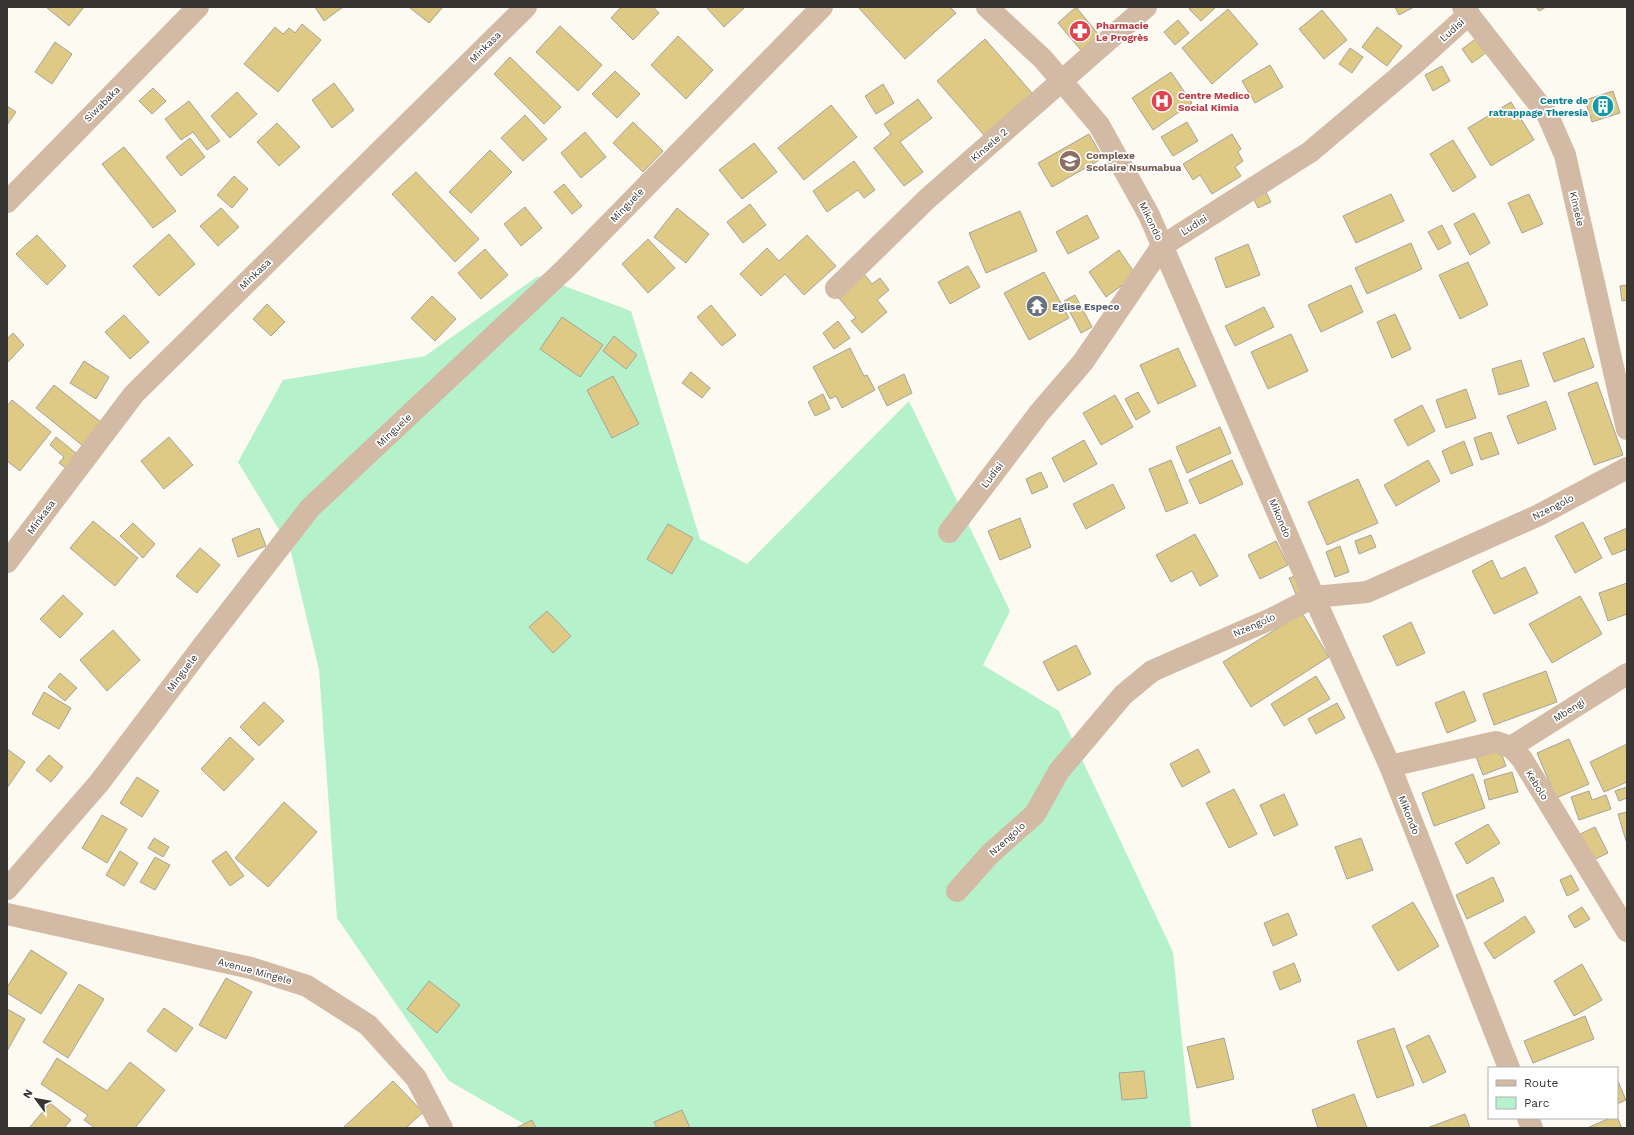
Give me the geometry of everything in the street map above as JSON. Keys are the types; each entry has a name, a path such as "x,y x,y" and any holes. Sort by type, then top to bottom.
{"street":[{"name":"Siwabaka","path":"7,202 198,7"},
{"name":"Minkasa","path":"7,562 134,394 526,7"},
{"name":"Minguele","path":"7,890 99,783 310,508 564,270 822,7"},
{"name":"Mikondo","path":"988,7 1043,59 1099,125 1149,215 1314,597 1390,766 1509,1067"},
{"name":"Kinsele 2","path":"836,288 927,199 1146,7"},
{"name":"Ludisi","path":"949,532 1040,412 1083,362 1162,246 1310,152 1414,64 1466,11"},
{"name":"Kinsele","path":"1466,11 1548,116 1564,155 1627,429"},
{"name":"Nzengolo","path":"957,890 990,854 1035,814 1059,771 1123,695 1152,671 1272,618 1314,597 1366,592 1540,515 1627,468"},
{"name":"Mbengi","path":"1511,747 1627,674"},
{"path":"1390,766 1496,742 1511,747"},
{"name":"Kebolo","path":"1511,747 1522,759 1627,931"},
{"name":"Avenue Mingele","path":"7,914 251,968 307,986 368,1025 416,1078 442,1128"}],"green space":[{"path":"538,276 631,311 700,539 747,564 909,401 1010,611 983,665 1059,711 1173,952 1191,1128 531,1128 449,1081 337,918 319,670 290,548 238,462 283,380 425,356"}],"building":[{"path":"46,7 84,7 69,26"},
{"path":"315,7 343,7 324,21"},
{"path":"409,7 443,7 429,23"},
{"path":"621,7 653,7 659,13 633,40 611,18"},
{"path":"706,7 745,7 724,27"},
{"path":"858,7 950,7 956,13 905,59"},
{"name":"Pharmacie Le Progrès","path":"1076,7 1103,40 1085,55 1058,23"},
{"path":"1192,7 1216,7 1201,21 1189,9"},
{"path":"1395,7 1414,7 1399,15"},
{"path":"1536,7 1546,7 1539,11"},
{"path":"1228,9 1258,44 1212,84 1182,48"},
{"path":"1322,10 1347,40 1324,59 1299,29"},
{"path":"1178,20 1189,33 1175,45 1164,32"},
{"path":"302,24 321,40 278,92 244,64 275,27 283,34 289,28 295,33"},
{"path":"560,26 602,65 578,91 536,52"},
{"path":"1377,27 1402,46 1387,66 1362,47"},
{"path":"1481,35 1491,49 1472,63 1462,49"},
{"path":"678,36 713,70 686,99 651,65"},
{"path":"985,39 1032,93 984,135 937,81"},
{"path":"55,42 72,54 52,84 35,72"},
{"path":"1350,48 1363,57 1352,73 1339,64"},
{"path":"510,57 561,107 544,124 494,74"},
{"path":"1270,65 1283,87 1255,103 1242,81"},
{"path":"1442,66 1450,81 1433,91 1425,75"},
{"path":"615,71 640,94 617,118 592,94"},
{"name":"Centre Medico Social Kimia","path":"1171,72 1192,103 1153,130 1132,98"},
{"path":"334,83 354,110 332,128 312,100"},
{"path":"883,84 894,103 876,114 865,96"},
{"path":"153,88 166,101 152,114 139,101"},
{"name":"Centre de ratrappage Theresia","path":"1613,91 1620,113 1592,122 1585,100"},
{"path":"237,92 257,114 230,138 211,116"},
{"path":"918,99 932,118 900,142 923,172 904,186 874,148 891,134 884,124"},
{"path":"189,101 220,141 207,150 193,132 181,140 165,119"},
{"path":"1511,102 1534,140 1491,166 1468,128"},
{"path":"831,105 857,137 804,180 778,148"},
{"path":"7,106 16,112 7,125"},
{"path":"525,115 547,139 523,161 501,138"},
{"path":"633,122 663,151 643,172 613,143"},
{"path":"1187,122 1198,141 1173,156 1161,137"},
{"path":"277,123 300,147 279,166 257,142"},
{"path":"585,132 606,157 581,178 561,153"},
{"name":"Complexe Scolaire Nsumabua","path":"1089,134 1103,158 1052,187 1038,163"},
{"path":"1232,134 1241,149 1238,152 1243,161 1235,167 1241,176 1212,194 1200,175 1193,180 1183,164"},
{"path":"190,138 205,157 181,176 166,157"},
{"path":"1453,140 1476,177 1453,192 1430,154"},
{"path":"754,143 777,172 742,199 719,170"},
{"path":"124,147 176,211 153,228 102,164"},
{"path":"490,150 512,172 471,213 449,192"},
{"path":"854,161 875,190 864,198 858,190 827,212 813,191"},
{"path":"416,172 479,239 455,262 392,194"},
{"path":"234,176 248,189 232,208 217,195"},
{"path":"564,184 582,206 572,214 554,192"},
{"path":"1266,192 1271,202 1258,208 1253,197"},
{"path":"1391,194 1404,221 1356,243 1343,216"},
{"path":"1529,194 1543,224 1522,233 1508,203"},
{"path":"750,204 766,225 743,243 727,222"},
{"path":"525,207 542,228 521,246 504,224"},
{"path":"221,208 239,227 218,246 200,226"},
{"path":"677,208 709,234 686,263 654,237"},
{"path":"1020,211 1037,251 986,273 969,233"},
{"path":"1474,213 1490,243 1470,255 1454,224"},
{"path":"1087,215 1099,238 1068,254 1056,232"},
{"path":"1442,225 1451,243 1438,250 1428,232"},
{"path":"169,234 195,264 159,296 133,266"},
{"path":"37,235 66,266 47,285 16,254"},
{"path":"807,235 836,266 804,295 785,274 761,296 740,274 767,248 779,261"},
{"path":"648,239 675,268 648,293 622,264"},
{"path":"1411,243 1422,269 1367,294 1355,268"},
{"path":"1248,244 1260,275 1226,288 1215,258"},
{"path":"485,249 508,275 481,299 458,273"},
{"path":"1119,250 1136,275 1106,297 1089,272"},
{"path":"1468,262 1488,305 1460,319 1439,275"},
{"path":"968,266 980,287 950,304 938,282"},
{"name":"Eglise Especo","path":"1044,272 1069,318 1029,340 1004,293"},
{"path":"864,274 872,284 880,278 889,290 877,300 887,312 862,333 851,321 856,318 837,296"},
{"path":"1351,285 1363,312 1321,332 1308,305"},
{"path":"1627,285 1627,300 1622,301 1620,286"},
{"path":"1075,295 1092,327 1081,333 1064,301"},
{"path":"432,296 456,319 435,341 411,318"},
{"path":"267,304 285,322 271,336 253,319"},
{"path":"711,305 736,335 722,346 697,317"},
{"path":"1264,307 1274,327 1235,346 1225,326"},
{"path":"1395,314 1411,349 1392,358 1377,322"},
{"path":"124,315 149,342 130,359 105,332"},
{"path":"562,317 603,345 580,377 540,349"},
{"path":"838,321 850,338 834,349 823,333"},
{"path":"13,333 24,345 7,363 7,339"},
{"path":"1291,334 1308,371 1268,389 1251,352"},
{"path":"614,336 637,355 626,369 603,351"},
{"path":"1584,338 1594,367 1554,382 1543,353"},
{"path":"850,348 864,376 867,375 875,390 842,408 836,396 830,399 813,367"},
{"path":"1178,348 1196,386 1158,404 1140,365"},
{"path":"1521,360 1529,386 1499,395 1492,369"},
{"path":"84,361 109,377 96,399 70,383"},
{"path":"691,372 710,388 702,398 682,383"},
{"path":"904,374 912,393 887,406 878,387"},
{"path":"613,376 639,424 612,438 587,390"},
{"path":"1597,382 1623,455 1594,465 1568,393"},
{"path":"54,385 107,427 88,450 36,408"},
{"path":"1466,389 1476,418 1446,428 1436,400"},
{"path":"1138,392 1150,412 1136,420 1125,399"},
{"path":"823,394 830,409 815,416 808,402"},
{"path":"1115,395 1133,427 1101,445 1083,413"},
{"path":"12,400 51,432 20,471 7,461 7,406"},
{"path":"1546,401 1556,429 1518,444 1507,416"},
{"path":"1422,405 1435,431 1408,446 1394,420"},
{"path":"1220,427 1231,453 1187,473 1176,447"},
{"path":"1491,432 1499,454 1481,460 1474,438"},
{"path":"56,437 82,458 71,472 59,463 64,457 50,445"},
{"path":"169,437 193,465 164,489 141,461"},
{"path":"1084,440 1097,464 1064,482 1052,458"},
{"path":"1464,441 1473,465 1451,474 1442,451"},
{"path":"1171,460 1188,503 1166,512 1149,469"},
{"path":"1232,460 1243,484 1200,504 1189,480"},
{"path":"1428,460 1440,481 1396,506 1384,485"},
{"path":"1041,472 1048,487 1032,494 1026,479"},
{"path":"1358,479 1378,523 1327,545 1308,502"},
{"path":"1113,484 1125,508 1086,529 1073,504"},
{"path":"1020,518 1031,547 1000,560 988,531"},
{"path":"93,521 138,558 115,586 70,548"},
{"path":"1583,522 1602,558 1575,573 1555,536"},
{"path":"133,523 155,544 143,558 120,536"},
{"path":"668,524 693,538 672,574 647,559"},
{"path":"259,528 266,546 238,557 232,539"},
{"path":"1627,528 1627,549 1612,555 1604,538"},
{"path":"1195,534 1218,576 1200,586 1192,571 1171,582 1156,555"},
{"path":"1371,535 1376,547 1359,554 1355,541"},
{"path":"1276,541 1288,565 1260,579 1248,555"},
{"path":"1340,546 1349,572 1335,577 1326,552"},
{"path":"200,548 220,565 197,593 176,576"},
{"path":"1492,560 1501,579 1525,567 1538,593 1494,614 1472,571"},
{"path":"1301,574 1307,590 1296,594 1289,578"},
{"path":"1627,583 1627,614 1608,621 1599,593"},
{"path":"63,595 83,614 60,638 40,619"},
{"path":"1580,596 1602,634 1552,663 1529,624"},
{"path":"547,611 571,636 553,653 529,627"},
{"path":"1302,613 1329,657 1251,707 1223,662"},
{"path":"1411,622 1425,653 1397,666 1383,636"},
{"path":"113,630 140,660 107,691 80,660"},
{"path":"1076,645 1091,674 1058,691 1043,662"},
{"path":"1546,671 1557,702 1494,725 1483,694"},
{"path":"60,673 77,688 65,701 48,687"},
{"path":"1316,676 1330,699 1284,726 1271,704"},
{"path":"1464,691 1476,721 1447,733 1435,703"},
{"path":"44,692 71,708 59,729 32,714"},
{"path":"264,702 284,721 259,746 240,727"},
{"path":"1337,703 1345,718 1316,734 1308,719"},
{"path":"230,737 254,759 224,791 201,769"},
{"path":"1569,739 1589,784 1556,798 1537,753"},
{"path":"1498,744 1506,766 1483,775 1475,754"},
{"path":"1627,744 1627,782 1604,792 1590,762"},
{"path":"7,749 25,762 7,788"},
{"path":"1198,749 1210,772 1182,787 1170,764"},
{"path":"49,755 63,767 51,782 36,770"},
{"path":"1512,772 1518,792 1489,800 1484,780"},
{"path":"1473,774 1485,808 1434,826 1422,793"},
{"path":"137,777 159,791 142,817 120,803"},
{"path":"1627,787 1627,798 1619,801 1615,791"},
{"path":"1234,789 1257,834 1229,848 1206,803"},
{"path":"1589,791 1592,800 1606,795 1611,809 1579,820 1571,797"},
{"path":"1284,794 1298,825 1274,836 1260,805"},
{"path":"284,802 317,832 268,887 235,858"},
{"path":"1627,812 1627,844 1618,814"},
{"path":"102,815 127,829 107,863 82,848"},
{"path":"1488,824 1500,843 1467,864 1455,843"},
{"path":"1595,827 1608,853 1589,862 1576,836"},
{"path":"154,838 169,847 163,857 148,848"},
{"path":"1361,838 1373,870 1347,879 1335,847"},
{"path":"120,851 138,863 124,886 106,875"},
{"path":"226,851 244,876 230,886 212,861"},
{"path":"155,857 170,865 155,890 140,882"},
{"path":"1571,875 1579,890 1567,896 1560,880"},
{"path":"1493,877 1504,901 1467,919 1456,895"},
{"path":"1413,902 1439,946 1398,971 1372,926"},
{"path":"1582,907 1590,919 1575,928 1568,916"},
{"path":"1288,913 1297,935 1273,946 1264,923"},
{"path":"1525,916 1535,932 1494,959 1484,943"},
{"path":"31,950 67,973 41,1014 7,993 7,987"},
{"path":"1294,963 1301,981 1280,990 1273,972"},
{"path":"1582,964 1602,1000 1574,1016 1554,981"},
{"path":"226,978 252,992 226,1039 199,1025"},
{"path":"429,981 460,1005 437,1033 407,1009"},
{"path":"79,984 104,999 68,1058 43,1042"},
{"path":"164,1008 193,1028 176,1052 147,1031"},
{"path":"7,1009 25,1019 7,1051"},
{"path":"1585,1016 1594,1039 1533,1063 1524,1041"},
{"path":"1394,1028 1414,1085 1377,1098 1357,1041"},
{"path":"1429,1035 1446,1072 1423,1083 1406,1046"},
{"path":"1224,1038 1234,1079 1197,1088 1187,1047"},
{"path":"57,1058 107,1091 130,1062 165,1090 135,1128 95,1128 84,1120 88,1115 41,1084"},
{"path":"1144,1071 1147,1098 1122,1100 1119,1073"},
{"path":"393,1081 423,1112 406,1128 343,1128"},
{"path":"1618,1081 1626,1100 1618,1104"},
{"path":"1354,1094 1367,1128 1318,1128 1312,1110"},
{"path":"50,1103 71,1120 64,1128 29,1128"},
{"path":"682,1110 690,1128 657,1128 654,1122"},
{"path":"1465,1114 1470,1128 1427,1128"},
{"path":"1608,1119 1618,1119 1622,1128 1587,1128"},
{"path":"532,1120 536,1128 516,1128"}],"place":[{"name":"Pharmacie Le Progrès","path":"1080,31"},
{"name":"Centre Medico Social Kimia","path":"1162,101"},
{"name":"Centre de ratrappage Theresia","path":"1603,106"},
{"name":"Complexe Scolaire Nsumabua","path":"1070,161"},
{"name":"Eglise Especo","path":"1037,306"}]}
